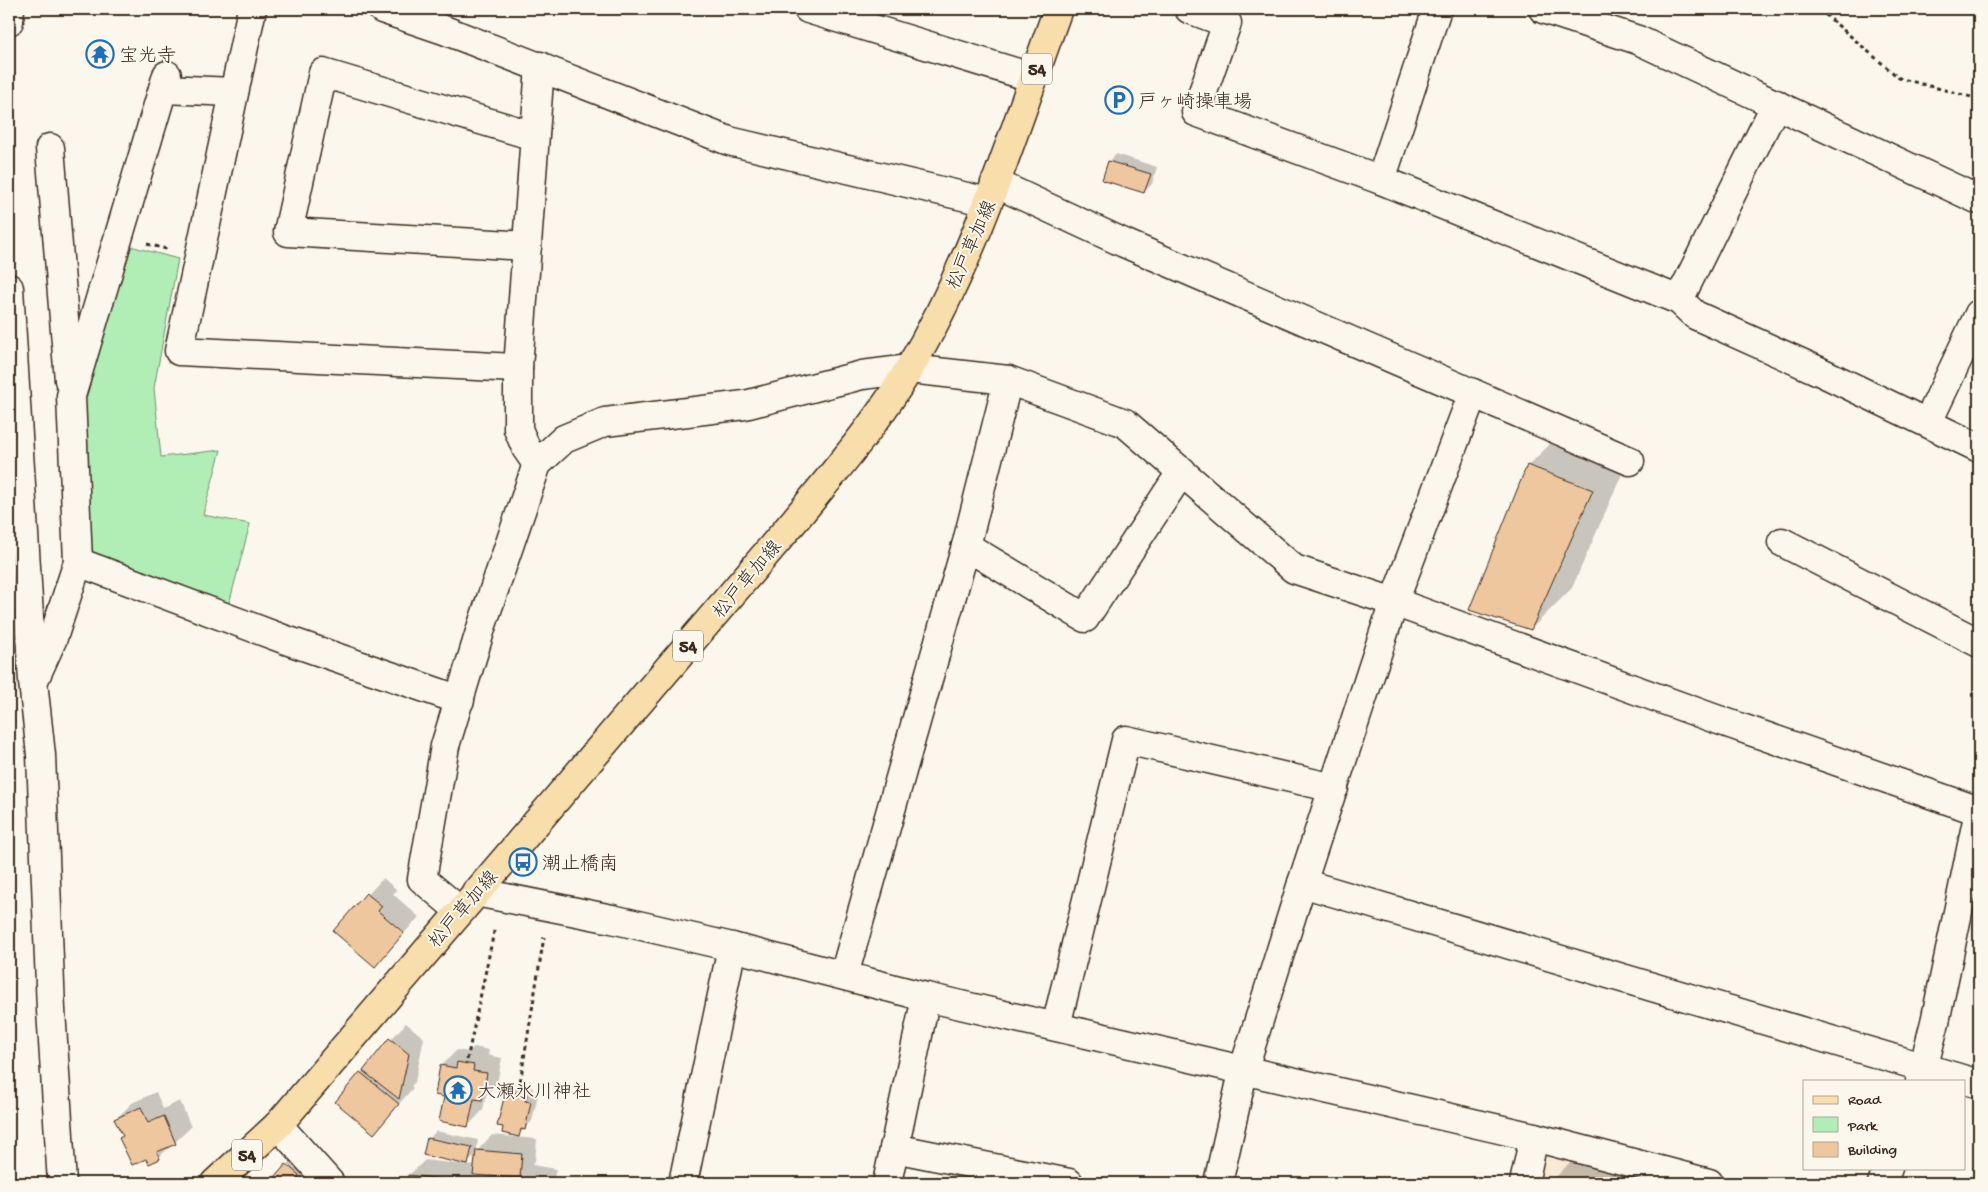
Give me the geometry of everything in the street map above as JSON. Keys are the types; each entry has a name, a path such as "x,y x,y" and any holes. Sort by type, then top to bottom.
{"main road":[{"name":"松戸草加線","path":"214,1183 278,1125 479,900 796,520 877,418 910,369 943,304 992,193 1058,9"}],"street":[{"path":"9,22 10,9"},
{"path":"252,9 179,351 518,368"},
{"path":"382,9 540,66 729,141 992,193 1124,243 1630,461"},
{"path":"808,9 1034,78"},
{"path":"1189,9 1227,24 1196,112 1381,180 1679,300 1695,315 1928,422 1979,448"},
{"path":"1381,180 1436,9"},
{"path":"1543,9 1638,40 1979,200"},
{"path":"537,464 526,448 518,429 518,368 540,66"},
{"path":"527,246 288,232 323,74 534,136"},
{"path":"71,396 165,82 234,92"},
{"path":"1679,300 1776,104"},
{"path":"33,682 53,638 78,562 71,396 50,148"},
{"path":"9,288 33,682 41,754 51,1010 62,1183"},
{"path":"1928,422 1979,314"},
{"path":"1709,1183 1534,1136 1244,1068 926,997 732,947 549,906 479,900 422,879 445,746 484,616 537,464 564,439 605,422 745,405 862,375 910,369 1008,380 1125,423 1294,569 1394,602 1713,718 1979,811 1922,1074"},
{"path":"844,975 966,546 1008,380"},
{"path":"1218,1183 1244,1068 1302,883 1394,602 1473,392"},
{"path":"966,546 1085,618 1182,471"},
{"path":"1782,542 1979,643"},
{"path":"78,562 286,640 460,700"},
{"path":"1056,1026 1126,740 1334,788"},
{"path":"1302,883 1922,1074 1956,1080"},
{"path":"683,1183 732,947"},
{"path":"886,1183 926,997"},
{"path":"1966,1082 1979,1084"},
{"path":"278,1125 330,1183"},
{"path":"1524,1183 1534,1136"},
{"path":"894,1148 1069,1183"},
{"path":"1882,1183 1887,1170"}],"path":[{"path":"1819,9 1899,78 1979,99"},
{"path":"118,235 199,258"},
{"path":"467,1060 479,900"},
{"path":"519,1089 549,906"}],"shaded area":[{"path":"1546,1147 1671,1183 1539,1183"}],"green space":[{"path":"123,244 178,259 154,388 161,457 221,450 203,515 250,524 228,608 84,550 80,403"}],"building":[{"path":"1108,161 1151,174 1144,193 1102,180"},
{"path":"1527,465 1593,490 1531,630 1469,610"},
{"path":"366,893 382,906 378,911 404,933 375,967 333,931"},
{"path":"389,1038 409,1054 399,1099 363,1071"},
{"path":"457,1062 474,1065 473,1071 487,1073 482,1100 474,1099 468,1127 439,1121 444,1097 435,1095 440,1065 456,1068"},
{"path":"360,1072 399,1104 374,1134 335,1102"},
{"path":"511,1092 527,1095 525,1101 531,1102 525,1130 521,1129 519,1137 502,1133 503,1127 497,1126 504,1098 509,1099"},
{"path":"141,1107 148,1123 164,1116 176,1144 157,1152 160,1159 149,1164 146,1159 132,1165 119,1138 123,1136 114,1119"},
{"path":"427,1138 472,1147 468,1165 423,1155"},
{"path":"476,1150 522,1154 520,1178 473,1175"},
{"path":"286,1164 299,1175 296,1179 301,1183 270,1183"},
{"path":"408,1175 460,1181 460,1183 407,1183"},
{"path":"1554,1177 1577,1183 1552,1183"}],"place":[{"name":"宝光寺","path":"100,54"},
{"name":"戸ヶ崎操車場","path":"1119,100"},
{"name":"潮止橋南","path":"523,862"},
{"name":"大瀬氷川神社","path":"458,1090"}]}
